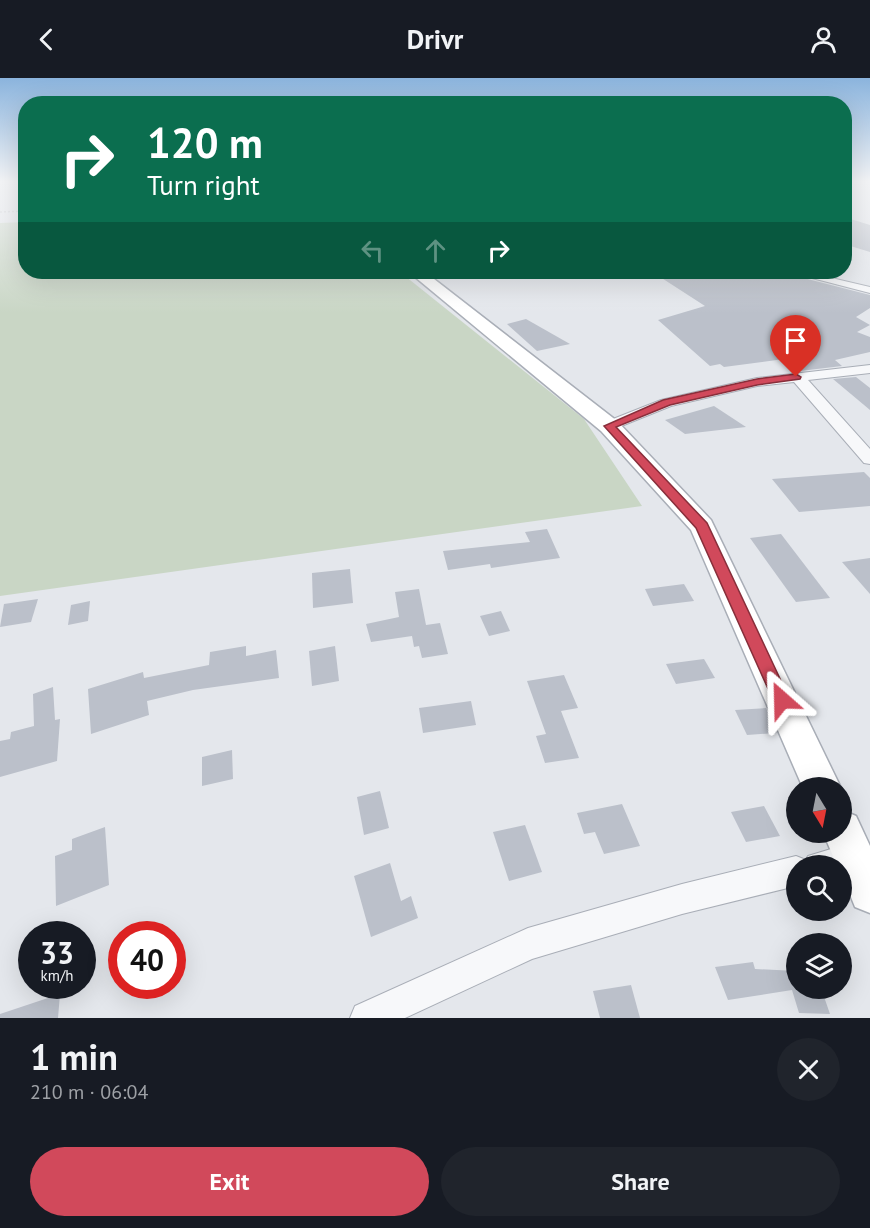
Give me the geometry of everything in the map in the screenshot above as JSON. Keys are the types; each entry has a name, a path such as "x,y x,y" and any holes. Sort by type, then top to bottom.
{"street":[{"path":"425,279 609,426 702,526 817,777"},
{"path":"824,279 870,290"},
{"path":"609,426 666,403 757,382 870,369"},
{"path":"796,377 870,459"},
{"path":"367,1018 528,944 682,899 786,873"}],"green space":[{"path":"0,225 18,225 18,279 409,279 584,419 642,506 0,596"}],"building":[{"path":"852,225 870,225 870,252 852,246"},
{"path":"663,279 808,279 870,295 870,308 856,317 870,325 857,332 870,337 870,352 835,360 842,366 800,371 784,359 724,367 720,364 710,366 658,320 705,306"},
{"path":"526,319 570,344 537,351 507,324"},
{"path":"856,377 870,388 870,410 833,379"},
{"path":"714,406 746,427 685,434 665,420"},
{"path":"864,472 870,478 870,506 799,512 772,479"},
{"path":"547,529 560,558 491,568 490,564 448,570 443,551 530,542 525,532"},
{"path":"781,534 830,598 796,602 750,538"},
{"path":"870,558 870,594 842,562"},
{"path":"350,569 353,603 313,608 312,573"},
{"path":"684,584 694,601 653,606 645,589"},
{"path":"419,589 426,625 440,623 448,654 422,658 419,646 414,647 412,636 371,642 366,624 399,617 395,592"},
{"path":"38,599 31,622 0,627 4,604"},
{"path":"90,601 88,621 68,625 71,605"},
{"path":"501,611 510,631 489,636 480,616"},
{"path":"246,646 246,656 276,650 279,678 193,690 147,701 149,715 91,734 88,689 143,672 144,678 209,665 210,652"},
{"path":"335,646 339,681 312,686 309,651"},
{"path":"704,659 715,678 676,684 666,664"},
{"path":"564,675 578,708 561,711 579,758 545,763 536,736 546,734 527,681"},
{"path":"53,687 55,720 60,719 57,761 0,777 0,741 10,739 11,732 34,726 33,694"},
{"path":"471,701 476,725 423,733 419,708"},
{"path":"766,708 777,733 747,735 735,710"},
{"path":"232,750 233,779 202,786 202,757"},
{"path":"380,791 389,828 364,835 357,797"},
{"path":"622,804 640,846 604,854 595,832 584,834 577,813"},
{"path":"764,806 780,836 746,842 731,812"},
{"path":"525,825 542,872 509,881 493,832"},
{"path":"105,827 109,885 56,906 55,856 72,850 72,839"},
{"path":"390,863 401,901 411,896 418,918 371,937 354,876"},
{"path":"753,962 755,969 786,971 786,991 728,1000 715,967"},
{"path":"631,985 640,1018 600,1018 593,991"},
{"path":"45,999 60,999 58,1018 0,1018 0,1014"},
{"path":"795,999 825,999 830,1014 799,1013"}],"route":[{"path":"782,700 702,526 609,426 666,403 757,382 796,377"}]}
